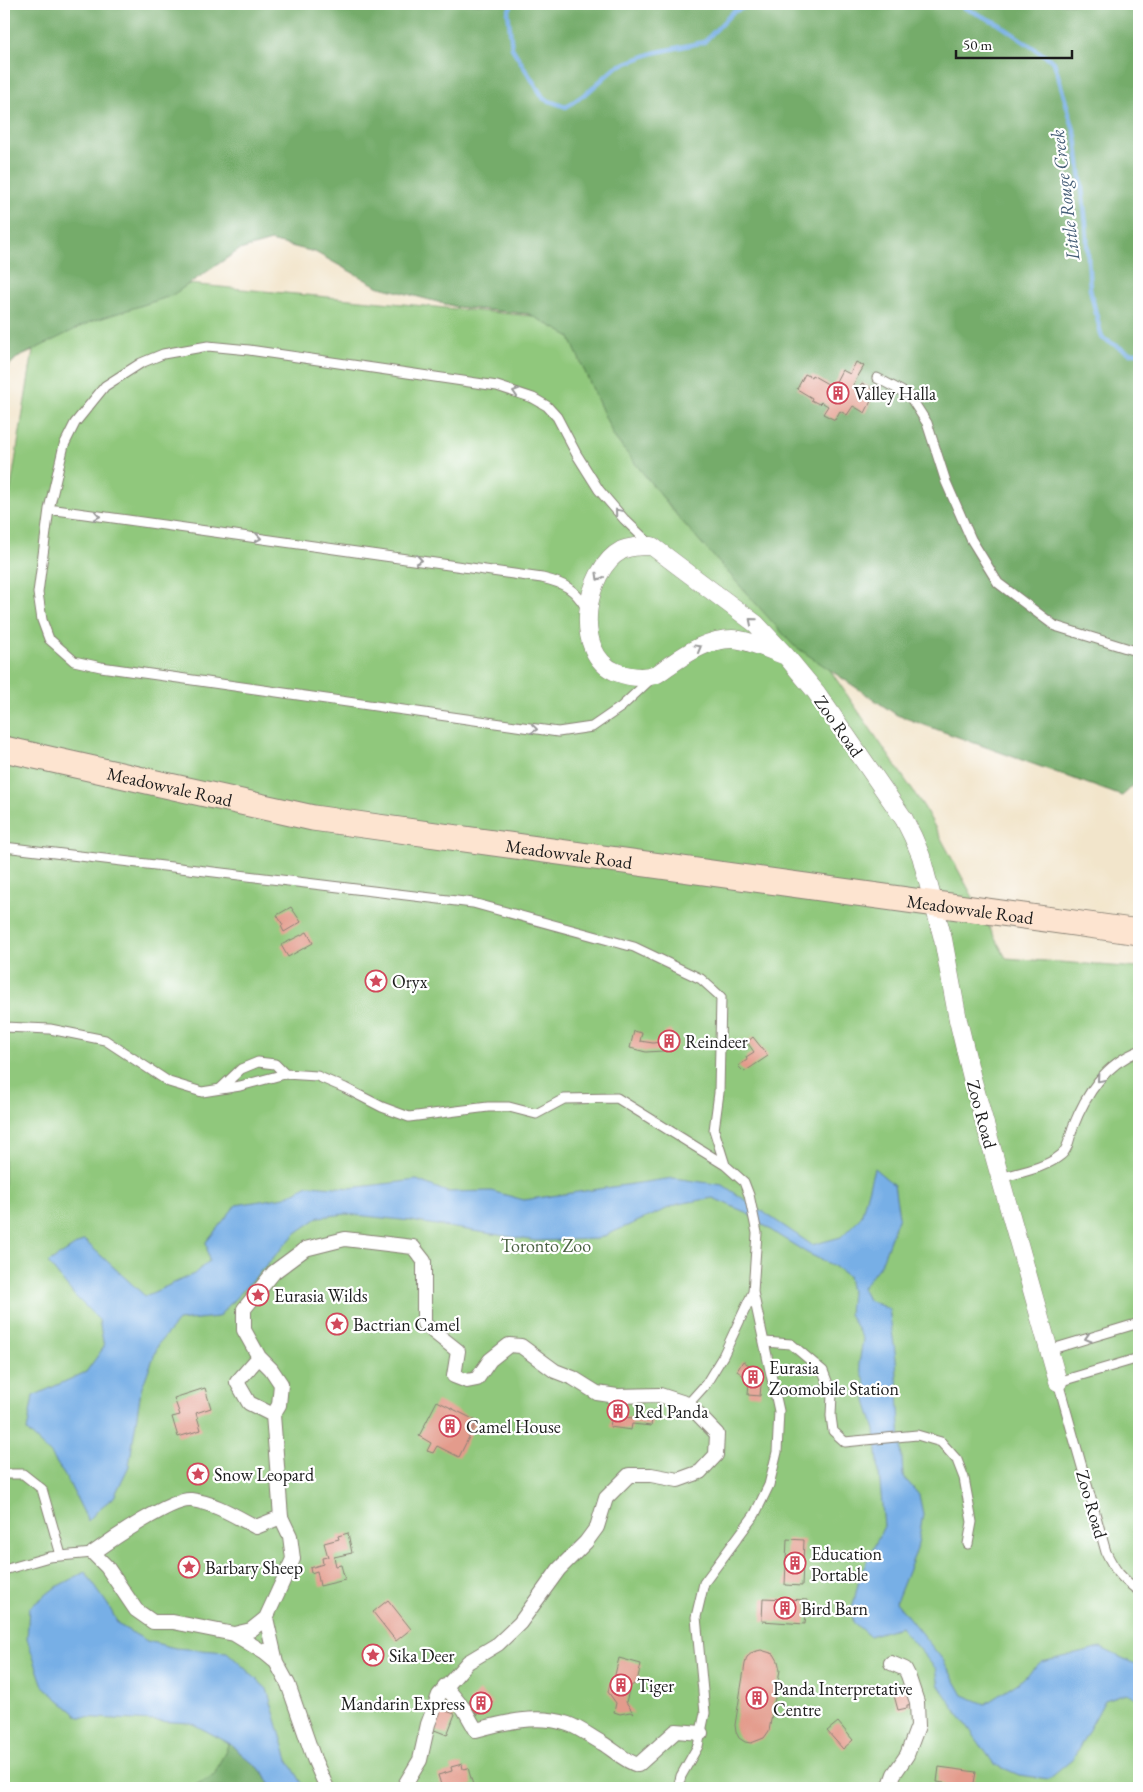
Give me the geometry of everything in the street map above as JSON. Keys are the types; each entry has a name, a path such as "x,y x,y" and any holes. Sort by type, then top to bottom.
{"main road":[{"name":"Meadowvale Road","path":"4,749 313,818 1139,932"}],"street":[{"path":"652,546 637,546 622,550 607,563 597,578 590,595 588,610 590,638 595,653 602,664 614,672 627,676 638,677 657,674 706,644 732,639 786,656"},
{"name":"Zoo Road","path":"652,546 756,624 786,656 816,692 904,819 921,856 943,940 969,1068 1058,1382"},
{"path":"234,1634 251,1630 266,1618 293,1559 290,1536 281,1518 273,1415 279,1405 281,1384 271,1369 258,1357 244,1330 244,1309 274,1272 305,1249 345,1239 413,1248 424,1261 424,1324 458,1351 454,1376 466,1381 478,1379 490,1360 509,1345 522,1346 555,1371 573,1378 597,1393 617,1396 660,1395 688,1404 717,1434 716,1455 700,1472 678,1480 651,1475 629,1475 606,1498 597,1527 586,1542 559,1570 520,1623 498,1644 468,1662 445,1686 439,1695 428,1724 420,1760 403,1788"},
{"path":"258,1357 238,1382 248,1403 273,1415"},
{"path":"276,1662 234,1634 173,1622 153,1622 136,1610 107,1567 93,1552 122,1532 171,1504 190,1500 213,1505 256,1527 281,1518"},
{"path":"266,1618 276,1662 288,1684 326,1788"},
{"path":"889,1788 894,1774 907,1755 918,1726 917,1702 908,1675 905,1670 891,1663"},
{"path":"445,1686 464,1709 476,1730 517,1720 545,1719 569,1724 618,1752 627,1762 638,1764 676,1731 700,1733"}],"lane":[{"path":"652,546 624,519 599,490 577,455 557,417 547,406 533,398 497,386 250,350 208,346 163,354 141,363 105,386 75,423 64,444 49,509 38,593 42,620 49,640 74,661 101,667 558,732 592,727 621,707 657,674"},
{"path":"877,378 909,394 927,423 946,482 971,539 998,583 1055,626 1139,652"},
{"path":"49,509 542,578 558,581 572,590 588,610"},
{"path":"4,847 473,903 634,947 701,979 721,997 720,1093 714,1130 725,1165"},
{"path":"4,1028 50,1029 105,1040 169,1082 202,1092 240,1086 285,1074 317,1076 382,1107 409,1117 488,1107 509,1108 536,1114 564,1099 617,1098 725,1165 744,1182 757,1233 753,1292 779,1411 777,1452 769,1485 755,1514 704,1584 696,1618 705,1713 698,1746 681,1776 678,1788"},
{"path":"1000,1178 1044,1166 1062,1154 1090,1091 1119,1061 1139,1051"},
{"path":"220,1089 241,1069 258,1062 275,1064 285,1074"},
{"path":"688,1404 706,1384 723,1356 753,1292"},
{"path":"1049,1350 1139,1323"},
{"path":"765,1342 791,1344 824,1371 832,1394 831,1416 833,1431 845,1442 917,1434 940,1442 956,1460 964,1478 972,1522 968,1544"},
{"path":"1058,1382 1139,1358"},
{"name":"Zoo Road","path":"1058,1382 1106,1552 1114,1569 1126,1582 1139,1591"},
{"path":"4,1474 23,1474 42,1490 61,1555"},
{"path":"4,1570 61,1555 93,1552"}],"green space":[{"name":"Toronto Zoo","path":"4,4 1139,4 1139,780 1122,796 897,715 830,670 924,807 1006,958 1139,968 1139,1788 4,1788 4,530 33,351 17,358 4,370","holes":["271,241 315,252 377,286 457,307 528,314 532,316 188,284 239,250"]},
{"path":"4,4 1139,4 1139,780 1122,796 897,715 793,645 679,518 614,437 569,336 529,314 457,307 377,286 315,252 271,241 239,250 171,296 90,322 17,358 4,370"},
{"path":"229,1743 265,1774 272,1788 190,1788 214,1775"}],"water":[{"path":"874,1168 894,1185 899,1216 881,1264 862,1288 868,1300 889,1309 896,1359 903,1476 919,1495 923,1514 917,1549 896,1602 943,1660 963,1695 985,1704 1018,1683 1042,1662 1101,1648 1139,1666 1139,1700 1127,1693 1105,1700 1073,1759 1049,1779 1019,1775 994,1764 939,1686 936,1669 900,1627 869,1636 853,1622 852,1609 860,1576 884,1526 875,1430 866,1401 867,1387 859,1364 863,1339 849,1314 851,1292 848,1276 834,1266 807,1253 778,1235 745,1212 713,1198 678,1204 597,1239 536,1241 411,1221 346,1214 319,1217 296,1233 218,1317 178,1321 159,1343 141,1390 129,1466 114,1497 88,1521 68,1481 51,1454 27,1431 33,1396 86,1372 104,1347 99,1320 74,1295 48,1263 84,1240 145,1296 194,1274 209,1261 206,1242 236,1205 285,1197 308,1185 350,1188 417,1180 447,1192 491,1191 524,1200 673,1178 723,1185 812,1245 841,1237 861,1217"},
{"path":"85,1572 108,1605 119,1625 147,1641 175,1648 227,1652 267,1689 288,1760 305,1788 272,1788 265,1774 229,1743 191,1723 79,1717 43,1686 27,1639 29,1608 56,1587"}],"building":[{"name":"Valley Halla","path":"856,362 864,366 853,385 859,388 862,383 874,390 871,396 873,397 865,413 853,406 847,415 840,411 835,420 823,414 828,406 811,400 812,398 797,389 805,374 811,377 812,375 833,387 842,370 850,374"},
{"path":"291,907 301,922 284,932 281,926 283,925 277,915"},
{"path":"307,932 313,943 288,957 281,945"},
{"name":"Reindeer","path":"671,1030 677,1046 663,1051 646,1052 630,1048 634,1031 642,1033 640,1041 653,1043 667,1041 664,1033"},
{"path":"753,1037 768,1056 744,1072 738,1066 747,1060 746,1057 754,1052 747,1042"},
{"name":"Eurasia Zoomobile Station","path":"743,1361 762,1374 760,1396 748,1395 749,1380 737,1371"},
{"path":"205,1388 211,1408 196,1413 201,1430 178,1437 172,1417 180,1415 174,1398"},
{"name":"Camel House","path":"437,1401 477,1421 459,1457 437,1446 433,1453 427,1451 431,1443 419,1436"},
{"name":"Red Panda","path":"614,1401 625,1402 624,1417 652,1420 651,1426 632,1424 631,1430 610,1427"},
{"path":"348,1533 352,1553 334,1557 336,1566 341,1565 345,1580 320,1586 317,1571 311,1573 310,1568 323,1564 322,1558 328,1557 324,1543 339,1539 338,1536"},
{"name":"Education Portable","path":"787,1539 804,1540 802,1586 785,1585"},
{"name":"Bird Barn","path":"763,1598 807,1600 805,1624 762,1621"},
{"path":"388,1600 411,1629 396,1641 373,1612"},
{"name":"Panda Interpretative Centre","path":"761,1650 774,1654 780,1670 769,1731 764,1738 751,1743 739,1738 735,1725 747,1657 753,1652"},
{"name":"Tiger","path":"619,1658 641,1664 637,1682 630,1687 626,1702 634,1714 630,1712 620,1714 614,1712 616,1703 608,1692 610,1683 613,1683"},
{"path":"902,1685 902,1688 908,1686 913,1704 898,1710 892,1688"},
{"name":"Mandarin Express","path":"479,1691 493,1703 483,1714 481,1712 478,1715 469,1707 472,1704 469,1702"},
{"path":"440,1709 455,1714 447,1735 432,1729"},
{"path":"838,1722 853,1740 843,1749 827,1731"},
{"path":"462,1764 463,1769 468,1768 473,1785 461,1788 442,1788 438,1775 452,1771 451,1767"},
{"path":"939,1767 976,1772 973,1788 944,1788 944,1783 937,1782"}],"waterway":[{"name":"Little Rouge Creek","path":"512,4 508,12 512,48 544,99 566,107 588,92 616,67 653,53 704,42 733,12 753,4"},
{"name":"Little Rouge Creek","path":"956,4 997,23 1054,62 1076,137 1086,224 1090,289 1102,338 1130,353 1139,353"}],"place":[{"name":"Valley Halla","path":"838,393"},
{"name":"Oryx","path":"376,981"},
{"name":"Reindeer","path":"669,1041"},
{"name":"Eurasia Wilds","path":"258,1295"},
{"name":"Bactrian Camel","path":"337,1324"},
{"name":"Eurasia Zoomobile Station","path":"753,1377"},
{"name":"Red Panda","path":"618,1411"},
{"name":"Camel House","path":"450,1426"},
{"name":"Snow Leopard","path":"198,1474"},
{"name":"Education Portable","path":"795,1563"},
{"name":"Barbary Sheep","path":"189,1567"},
{"name":"Bird Barn","path":"785,1608"},
{"name":"Sika Deer","path":"373,1655"},
{"name":"Tiger","path":"621,1685"},
{"name":"Panda Interpretative Centre","path":"757,1698"},
{"name":"Mandarin Express","path":"481,1703"}]}
